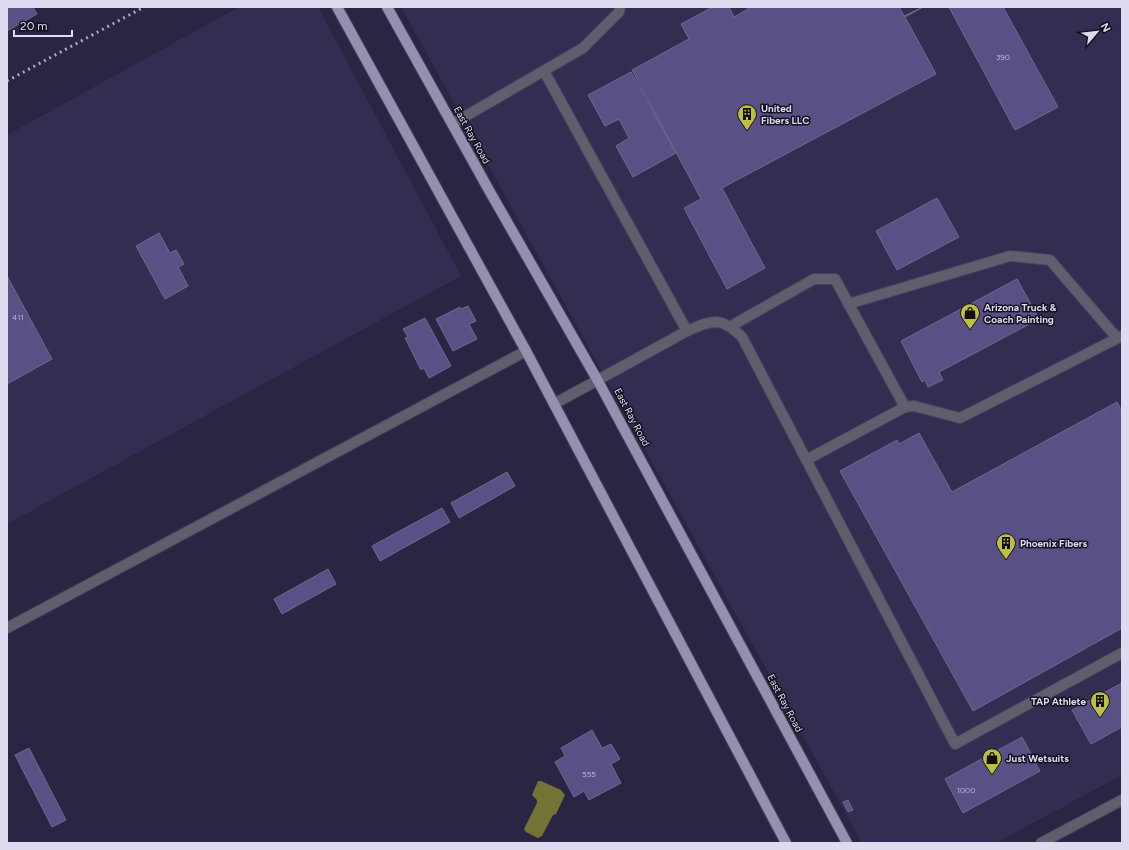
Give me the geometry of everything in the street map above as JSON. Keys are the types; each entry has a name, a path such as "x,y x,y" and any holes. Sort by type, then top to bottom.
{"main road":[{"path":"337,7 526,351 786,843"},
{"name":"East Ray Road","path":"387,7 598,381 847,843"}],"street":[{"path":"452,124 583,48 619,12 620,7"},
{"path":"544,71 687,331"},
{"path":"806,460 905,407 914,406 960,418 1120,337 1050,260 1010,256 848,304"},
{"path":"732,326 814,279 835,279 905,407"},
{"path":"554,404 687,331 707,322 719,322 732,326 742,337 955,744 1122,653"},
{"path":"7,628 113,570 526,351"},
{"path":"1041,843 1122,800"}],"shaded area":[{"path":"239,7 318,7 461,276 7,524 7,135"},
{"path":"401,7 1122,7 1122,775 996,843 862,843"},
{"path":"538,781 561,790 565,795 556,814 553,815 542,836 538,838 526,832 524,829 537,803 537,800 532,795"}],"building":[{"path":"33,7 37,14 7,31 7,8"},
{"name":"United Fibers LLC","path":"713,7 729,7 734,17 748,9 747,7 899,7 904,16 923,7 905,17 936,74 722,188 765,268 727,289 684,208 701,199 632,70 689,39 681,24"},
{"path":"949,7 1003,7 1058,107 1015,130"},
{"path":"631,72 676,153 633,177 616,146 629,138 619,119 605,126 588,95"},
{"path":"937,198 959,237 897,270 876,231"},
{"path":"159,233 170,253 176,250 184,264 178,267 188,286 165,299 136,246"},
{"path":"7,276 52,359 7,384"},
{"name":"Arizona Truck & Coach Painting","path":"1017,279 1039,319 939,372 943,380 928,387 925,380 922,382 901,341"},
{"path":"468,306 476,321 469,324 477,339 453,351 436,319 460,307 461,309"},
{"path":"425,318 451,366 429,378 424,368 421,370 405,338 408,337 403,329"},
{"name":"Phoenix Fibers","path":"1117,402 1122,411 1122,628 973,711 840,471 897,440 899,444 919,433 952,492"},
{"path":"507,472 515,486 459,518 451,503"},
{"path":"442,508 450,522 380,561 372,546"},
{"path":"328,569 336,584 282,614 274,599"},
{"name":"TAP Athlete","path":"1122,683 1122,727 1091,744 1072,710"},
{"path":"592,730 602,748 611,744 620,759 611,764 621,783 589,800 584,791 574,797 555,762 565,756 561,748"},
{"name":"Just Wetsuits","path":"1022,737 1040,771 963,813 945,779"},
{"path":"29,748 66,820 52,827 15,755"},
{"path":"848,800 853,810 848,812 843,802"}],"railway":[{"path":"7,81 144,7"}],"place":[{"name":"United Fibers LLC","path":"747,131"},
{"name":"Arizona Truck & Coach Painting","path":"970,330"},
{"name":"Phoenix Fibers","path":"1006,560"},
{"name":"TAP Athlete","path":"1100,718"},
{"name":"Just Wetsuits","path":"992,775"}]}
